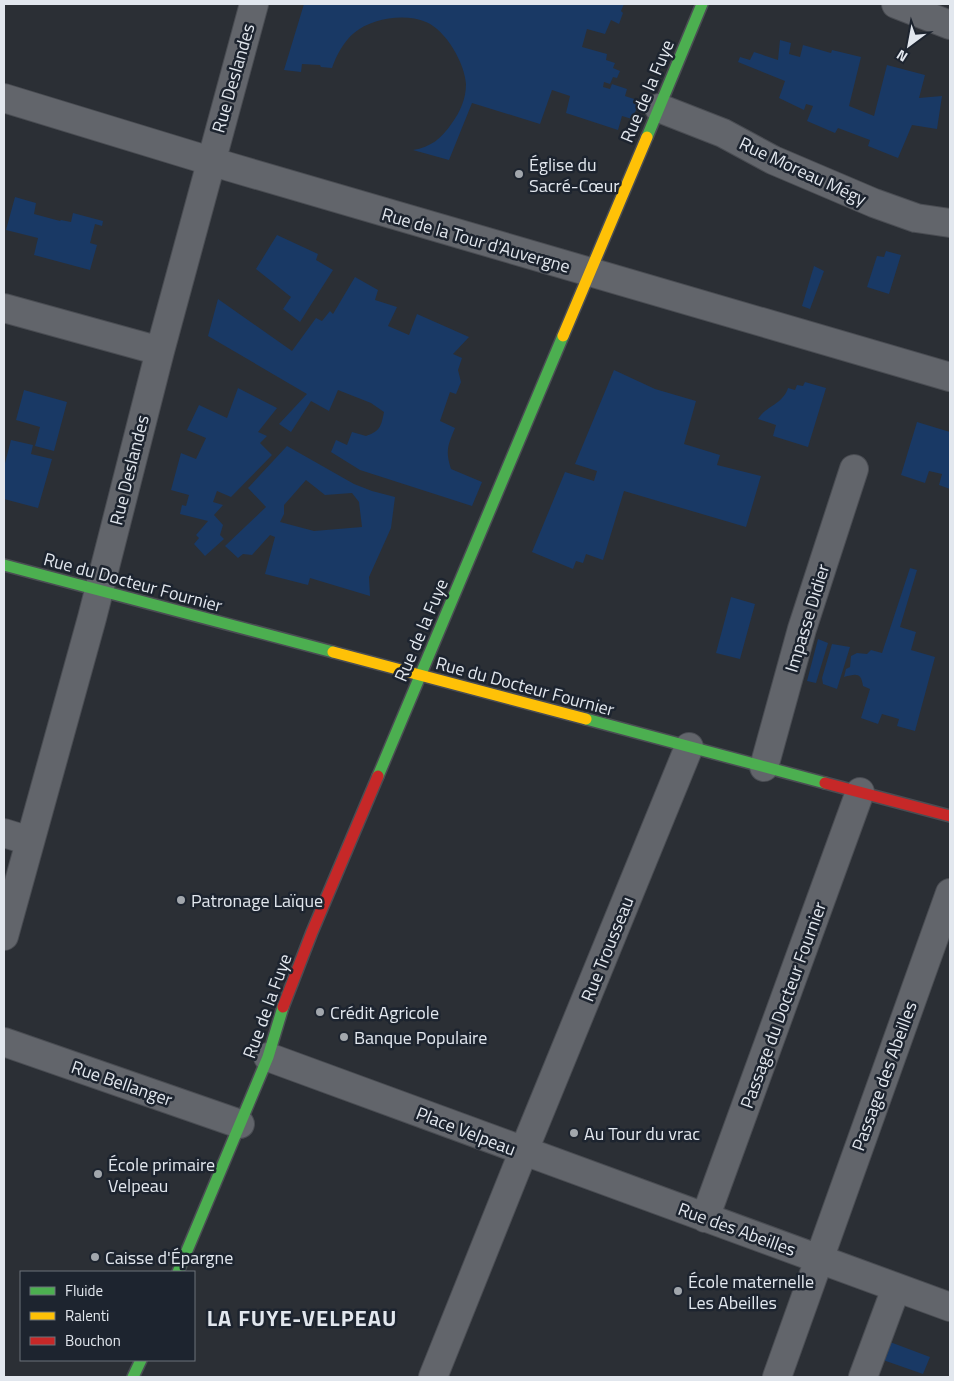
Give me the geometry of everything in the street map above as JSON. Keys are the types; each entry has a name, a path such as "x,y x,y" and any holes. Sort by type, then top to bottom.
{"street":[{"name":"Rue Deslandes","path":"4,936 99,590 160,352 254,4"},
{"name":"Rue de la Fuye","path":"178,1271 268,1057 284,1003 312,932 702,4"},
{"path":"896,4 950,25"},
{"name":"Rue de la Tour d'Auvergne","path":"4,98 590,273 950,377"},
{"name":"Rue Moreau Mégy","path":"659,108 723,133 773,160 874,203 916,218 950,223"},
{"path":"4,308 160,352"},
{"name":"Impasse Didier","path":"764,767 802,629 854,470"},
{"name":"Rue du Docteur Fournier","path":"4,565 950,816"},
{"name":"Rue Trousseau","path":"524,1151 689,747"},
{"name":"Passage du Docteur Fournier","path":"705,1218 860,792"},
{"path":"4,833 30,841"},
{"name":"Passage des Abeilles","path":"777,1377 950,893"},
{"name":"Rue Bellanger","path":"4,1042 240,1124"},
{"name":"Place Velpeau","path":"268,1057 524,1151 433,1377"},
{"name":"Rue des Abeilles","path":"524,1151 950,1307"},
{"path":"863,1377 896,1288"},
{"path":"133,1377 141,1361"}],"shaded area":[{"path":"304,4 624,4 619,24 611,20 605,34 587,29 582,47 607,54 606,60 615,63 613,68 620,71 617,78 613,77 610,84 604,82 603,87 610,89 612,84 627,89 625,96 640,101 632,119 622,116 618,130 566,113 570,96 552,90 540,124 472,103 449,160 413,150 425,147 440,138 455,119 464,100 466,90 465,76 458,58 447,40 441,32 426,22 418,19 389,18 370,24 354,33 341,49 332,68 302,64 301,72 284,70"},
{"path":"780,40 791,43 789,54 800,57 803,45 831,53 832,50 861,57 849,106 874,116 887,65 925,75 919,98 942,96 937,129 912,125 898,158 868,146 870,140 838,128 835,133 807,121 813,106 806,104 804,110 779,98 785,81 738,62 740,57 750,60 754,52 778,60"},
{"path":"15,197 36,203 34,214 71,222 73,213 103,221 102,226 95,224 90,243 97,245 90,270 34,255 38,238 6,230"},
{"path":"277,235 318,254 316,260 333,270 300,322 283,309 291,297 256,269"},
{"path":"886,251 901,255 889,294 867,287 877,256 884,257"},
{"path":"814,266 824,271 810,309 802,306"},
{"path":"355,277 378,290 375,300 397,307 388,326 409,335 417,314 469,337 453,354 462,358 458,370 461,382 456,394 450,392 440,421 455,428 448,448 451,469 482,482 472,506 360,470 331,452 336,440 347,445 352,432 366,436 379,428 384,412 371,403 338,390 329,411 311,401 291,432 279,424 307,394 208,336 218,299 292,351 316,318 322,321 330,311 333,314"},
{"path":"614,370 655,389 696,401 684,444 720,455 717,465 761,476 746,527 624,491 603,560 586,554 583,563 576,561 573,569 532,552 565,472 594,481 597,471 575,464"},
{"path":"805,382 826,388 808,447 773,436 776,425 758,419 782,398 788,388 795,390 797,385 803,386"},
{"path":"238,388 277,408 258,432 267,436 260,443 272,455 231,497 217,491 213,502 223,505 214,515 223,525 220,535 224,539 205,556 194,544 199,538 196,535 208,521 180,514 182,505 186,506 189,495 171,490 181,453 196,459 206,438 187,430 199,405 227,418"},
{"path":"24,390 67,402 54,451 35,446 40,427 16,420"},
{"path":"917,422 950,432 950,489 939,485 942,474 929,471 925,483 901,475"},
{"path":"11,440 33,445 31,454 52,459 38,508 4,499 4,467"},
{"path":"287,446 354,484 395,497 391,528 369,577 370,596 310,578 308,585 265,574 275,537 270,535 252,555 243,554 238,558 225,546 266,507 248,488","holes":["306,480 325,495 352,493 359,502 362,527 314,531 280,522 284,514 284,505"]},
{"path":"910,568 917,570 900,627 916,632 911,650 935,657 915,731 897,726 899,719 882,714 878,724 861,718 870,689 863,686 861,678 857,675 844,677 846,669 850,667 851,656 857,653 867,654 871,650 882,653"},
{"path":"731,597 755,604 740,659 716,653"},
{"path":"818,639 828,643 816,683 807,681"},
{"path":"832,644 850,647 837,689 823,684 822,678"},
{"path":"890,1342 930,1357 923,1374 883,1360"}],"traffic: fast":[{"path":"647,137 702,4"},
{"path":"378,776 563,336"},
{"path":"4,565 333,652"},
{"path":"586,719 825,783"},
{"path":"178,1271 268,1057 283,1007"},
{"path":"133,1377 141,1361"}],"traffic: slow":[{"path":"563,336 647,137"},
{"path":"333,652 586,719"}],"traffic: jam":[{"path":"283,1007 312,932 378,776"},
{"path":"825,783 950,816"}],"place":[{"name":"Église du Sacré-Cœur","path":"519,174"},
{"name":"Patronage Laïque","path":"181,900"},
{"name":"Crédit Agricole","path":"320,1012"},
{"name":"Banque Populaire","path":"344,1037"},
{"name":"Au Tour du vrac","path":"574,1133"},
{"name":"École primaire Velpeau","path":"98,1174"},
{"name":"Caisse d'Épargne","path":"95,1257"},
{"name":"École maternelle Les Abeilles","path":"678,1291"}],"district":[{"name":"LA FUYE-VELPEAU","path":"302,1318"}]}
